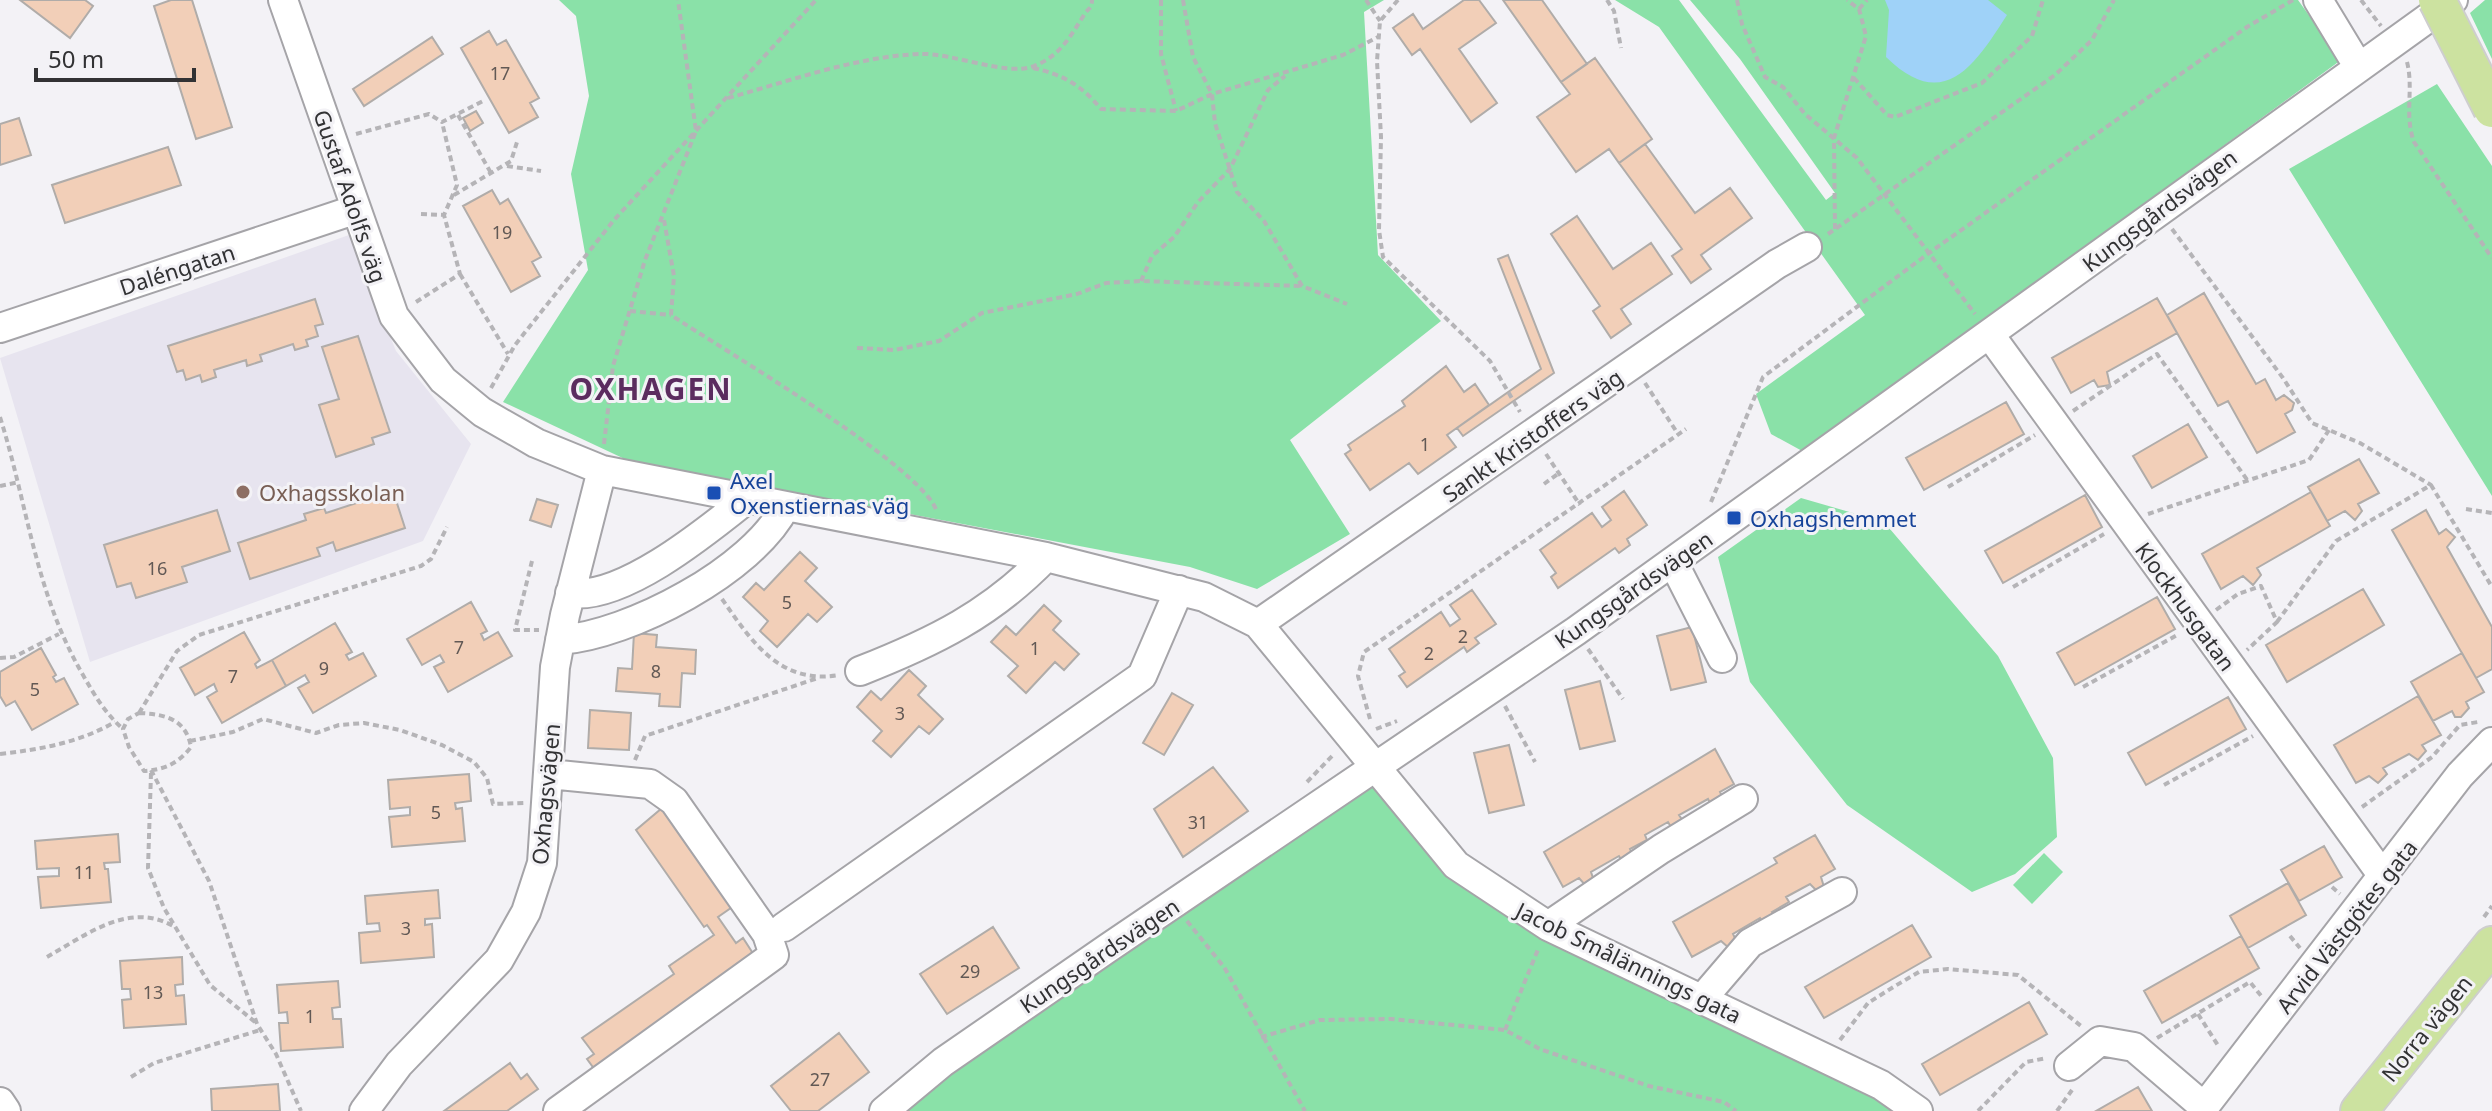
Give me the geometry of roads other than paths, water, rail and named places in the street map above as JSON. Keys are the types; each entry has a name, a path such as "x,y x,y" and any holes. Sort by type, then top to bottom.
{"main road":[{"path":"2437,0 2492,109"},
{"name":"Norra vägen","path":"2359,1111 2492,945"}],"street":[{"name":"Gustaf Adolfs väg","path":"283,0 354,210 394,316 462,397 536,443 602,470"},
{"path":"2318,0 2358,66"},
{"name":"Kungsgårdsvägen","path":"884,1111 943,1062 1576,631 2453,0"},
{"name":"Daléngatan","path":"0,328 354,210"},
{"name":"Sankt Kristoffers väg","path":"1258,624 1632,364 1807,247"},
{"name":"Klockhusgatan","path":"1990,335 2383,876"},
{"path":"602,470 1046,557 1204,597 1258,624 1362,735 1375,769"},
{"name":"Oxhagsvägen","path":"364,1111 399,1064 499,960 526,912 542,863 549,774 553,635 570,593 602,470"},
{"path":"570,593 587,596 644,572 699,537 747,499"},
{"path":"553,635 578,638 643,617 709,581 775,528 785,507"},
{"path":"860,671 931,643 965,623 1015,589 1046,557"},
{"path":"1673,562 1722,658"},
{"path":"784,927 1142,676 1179,590"},
{"name":"Arvid Västgötes gata","path":"2202,1109 2460,775 2487,732"},
{"name":"Jacob Smålännings gata","path":"1375,769 1456,865 1548,926 1881,1085 1918,1111"},
{"path":"549,774 650,784 674,801 767,934 774,955 762,967 558,1111"},
{"path":"1548,926 1661,849 1743,799"},
{"path":"1702,999 1750,943 1842,892"},
{"path":"2069,1066 2100,1041 2138,1050 2202,1109"},
{"path":"0,1102 6,1111"}],"water":[{"path":"1885,0 1988,0 2007,15 1970,65 1956,76 1941,82 1925,82 1907,74 1886,57 1889,10"}],"place":[{"name":"Oxhagsskolan","path":"243,492"},
{"name":"Axel Oxenstiernas väg","path":"714,493"},
{"name":"Oxhagshemmet","path":"1734,518"}],"district":[{"name":"OXHAGEN","path":"651,388"}]}
